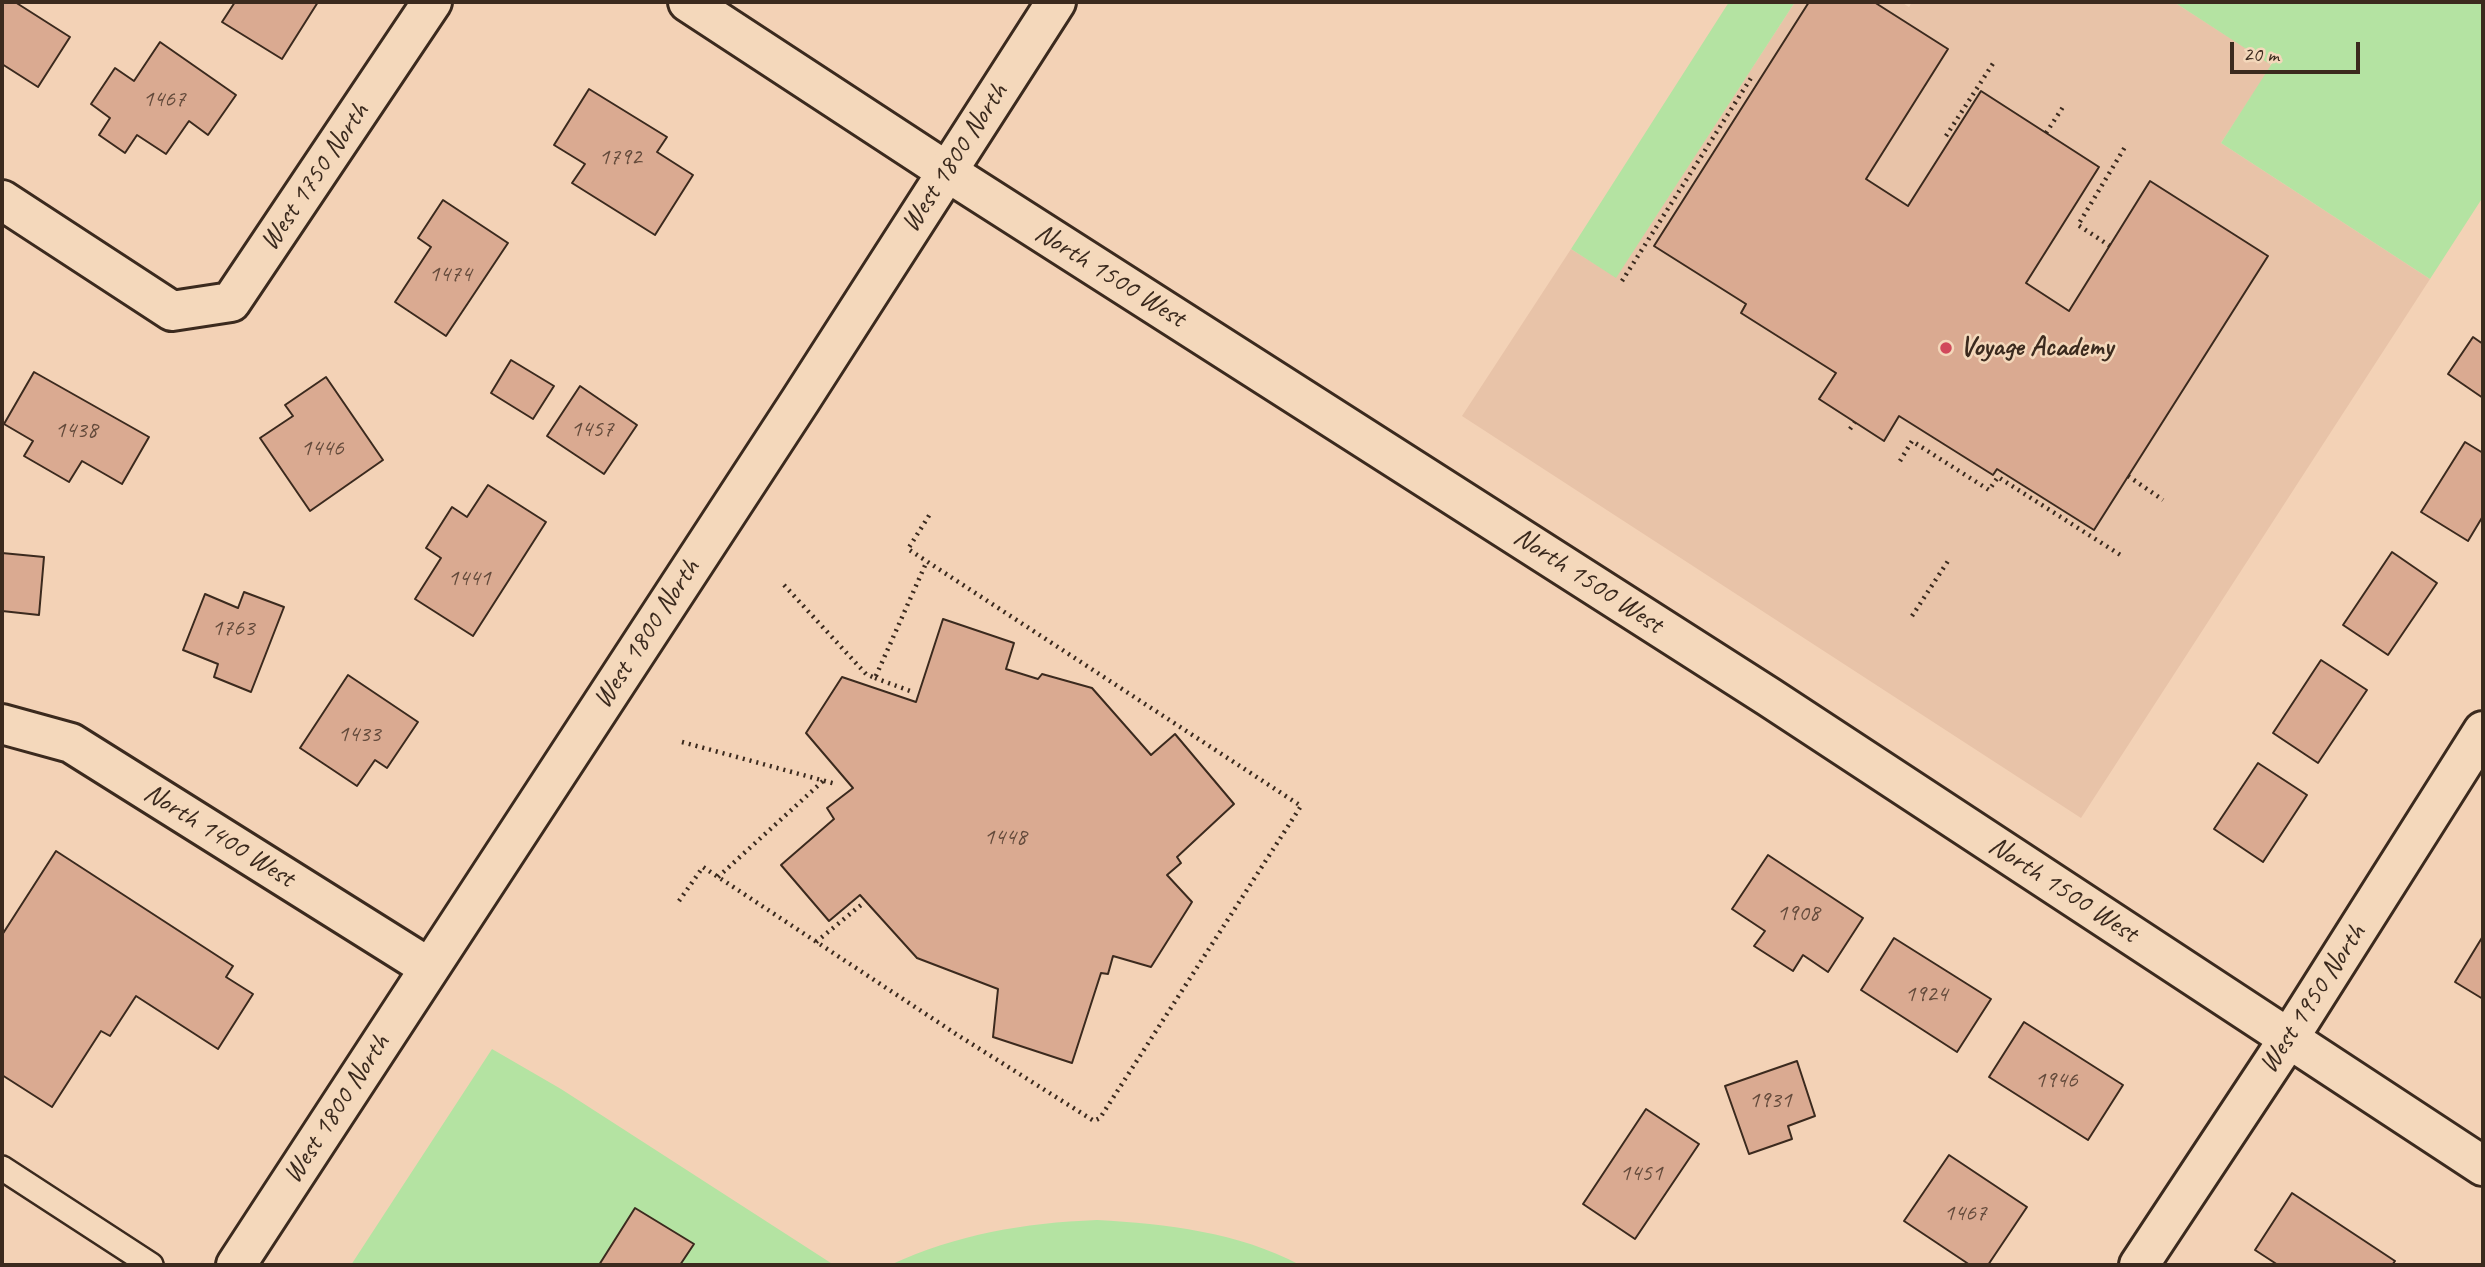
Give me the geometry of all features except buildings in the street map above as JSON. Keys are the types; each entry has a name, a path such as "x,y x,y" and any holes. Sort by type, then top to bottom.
{"street":[{"name":"West 1750 North","path":"2,200 172,311 231,303 432,2"},
{"name":"North 1500 West","path":"688,2 946,171 1769,697 2483,1166"},
{"name":"West 1800 North","path":"236,1265 800,401 1056,2"},
{"name":"North 1400 West","path":"2,724 71,743 429,967"},
{"name":"West 1950 North","path":"2139,1265 2289,1038 2483,731"}],"lane":[{"path":"2,1168 151,1265"}],"path":[{"path":"1946,136 1994,62"},
{"path":"1622,281 1751,78"},
{"path":"2046,133 2063,107"},
{"path":"2110,246 2078,225 2125,147"},
{"path":"1850,429 1855,422"},
{"path":"1899,461 1912,441 1989,490 1998,477 2122,556"},
{"path":"2128,476 2162,500"},
{"path":"679,901 703,867 1094,1121 1100,1118 1301,806 908,549 930,514"},
{"path":"875,678 927,561"},
{"path":"1912,616 1948,561"},
{"path":"784,584 866,674 913,692"},
{"path":"682,742 836,784"},
{"path":"718,877 824,781"},
{"path":"816,942 861,905"}],"shaded area":[{"name":"Voyage Academy","path":"1795,2 1901,2 1909,7 1912,2 2174,2 2272,65 2221,143 2430,279 2081,818 1462,416 1571,249 1616,277"}],"green space":[{"path":"1729,2 1795,2 1616,278 1571,249"},
{"path":"2174,2 2483,2 2483,197 2430,279 2221,143 2271,65"},
{"path":"492,1049 561,1089 834,1265 351,1265"},
{"path":"1097,1220 1176,1227 1227,1237 1300,1265 890,1265 941,1245 991,1232"}],"place":[{"name":"Voyage Academy","path":"1946,348"}]}
